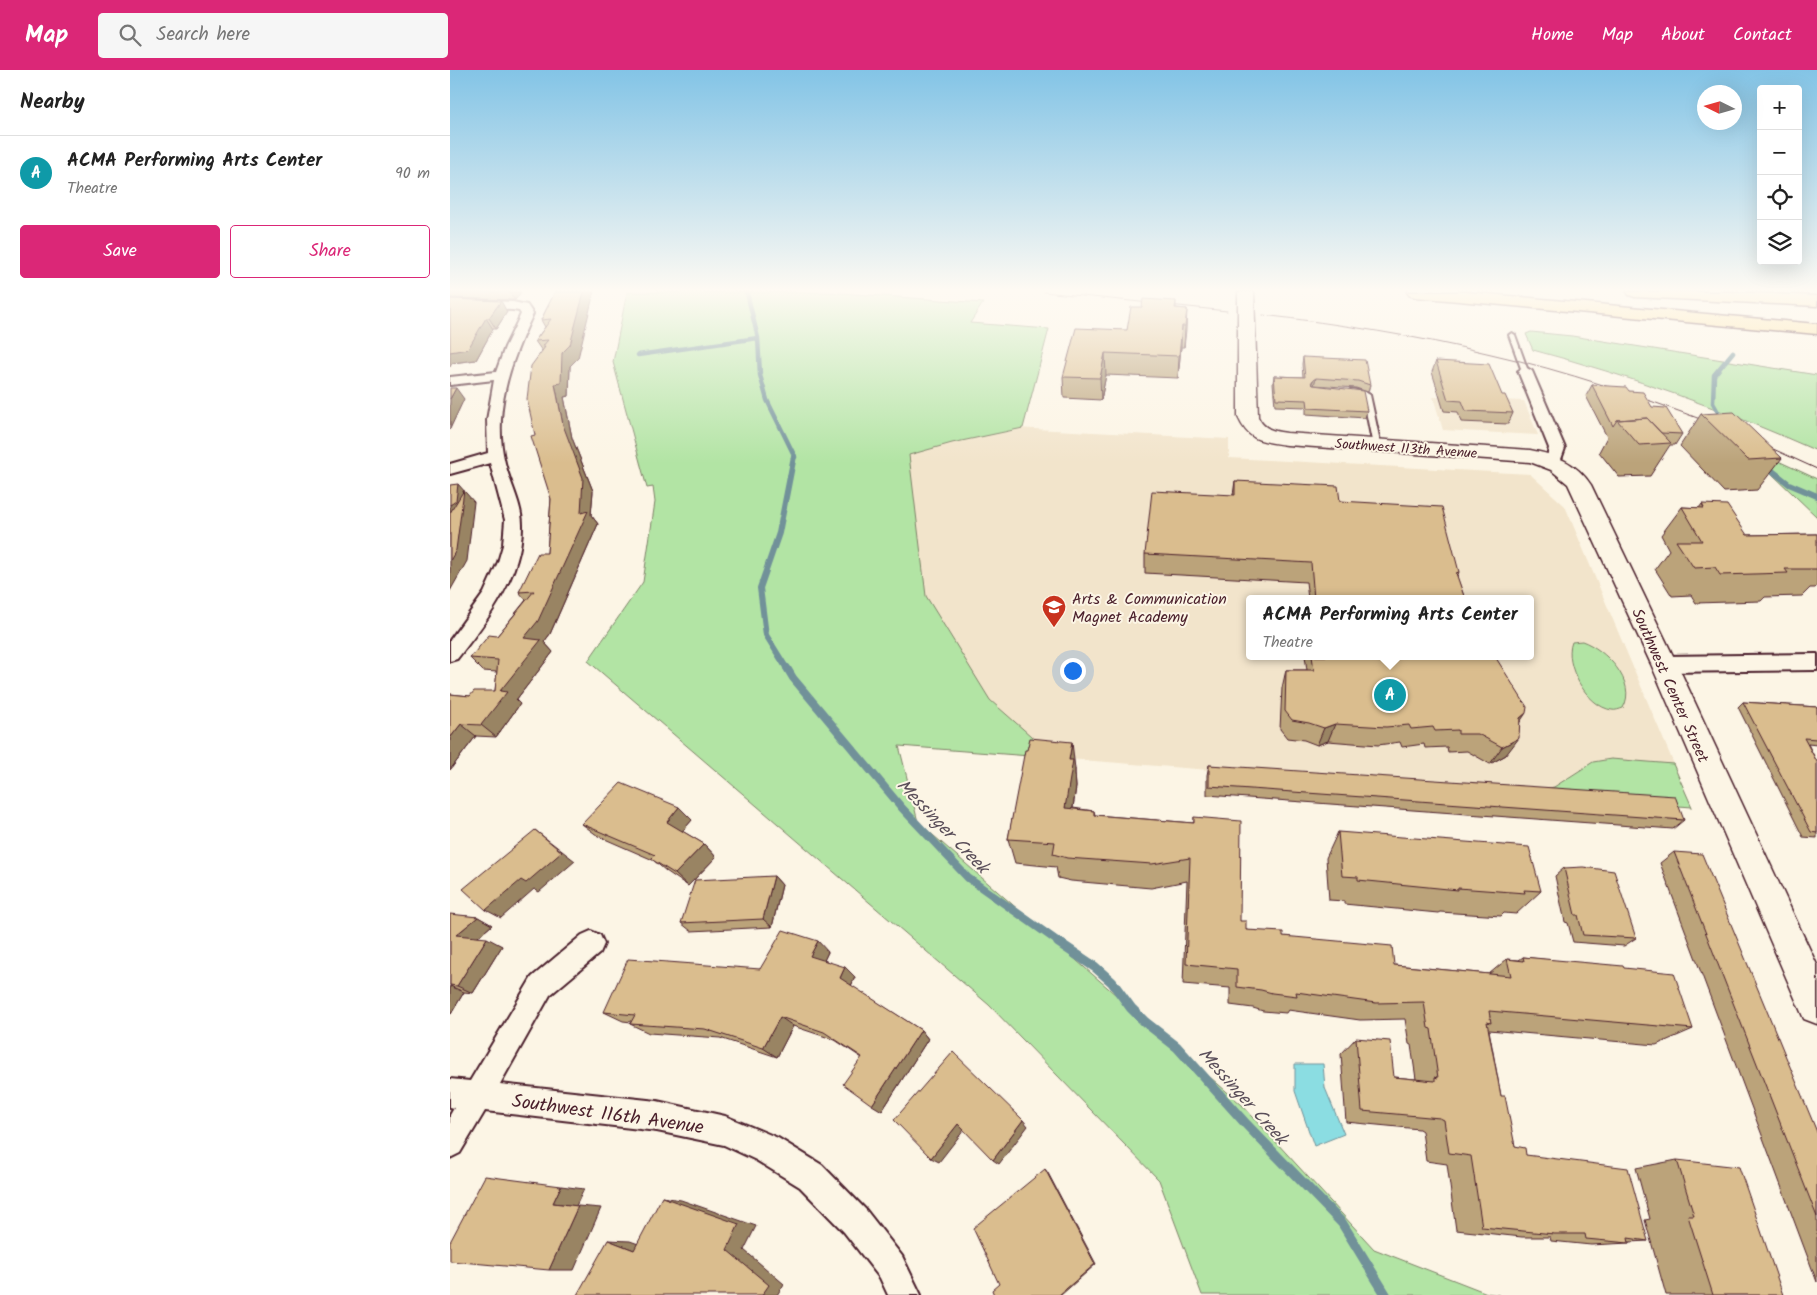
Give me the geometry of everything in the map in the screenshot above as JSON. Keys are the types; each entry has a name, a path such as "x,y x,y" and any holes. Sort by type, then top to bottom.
{"street":[{"path":"450,654 467,634 492,594 510,558 514,524 496,456 494,414 501,375 509,349"},
{"name":"Southwest 113th Avenue","path":"1247,349 1249,423 1259,432 1272,437 1530,456 1554,462"},
{"path":"1524,371 1557,448 1554,462"},
{"path":"450,381 501,375"},
{"path":"450,469 496,456"},
{"name":"Southwest Center Street","path":"1554,462 1574,475 1580,485 1664,664 1817,1006"},
{"path":"1664,664 1817,662"},
{"path":"450,1143 463,1094 541,986 591,944"},
{"name":"Southwest 116th Avenue","path":"463,1094 658,1116 725,1131 767,1149 811,1176 855,1221 891,1266 905,1295"}],"lane":[{"path":"1517,349 1524,371"},
{"path":"1340,391 1363,393 1366,395 1377,446"}],"shaded area":[{"path":"1433,397 1524,401 1538,435 1443,430"},
{"name":"Arts & Communication Magnet Academy","path":"785,416 1229,439 1229,458 1530,474 1565,506 1692,807 898,746"}],"green space":[{"path":"616,349 1044,349 1023,428 952,443 909,455 926,596 990,700 1056,758 899,746 918,822 1242,1105 1374,1249 1487,1293 1499,1295 1202,1295 1159,1180 989,1005 588,661 643,582 655,502 653,487 647,488 613,362"},
{"path":"1655,349 1817,375 1817,451 1677,395 1606,371 1533,350"},
{"path":"1748,451 1776,460 1817,479 1817,517"},
{"path":"1582,641 1600,651 1623,677 1626,698 1623,708 1613,710 1603,707 1586,693 1579,683 1574,672 1570,651 1572,642"},
{"path":"1611,759 1673,764 1692,807 1519,794 1554,787 1593,762"}],"water":[{"path":"1295,1064 1323,1064 1325,1088 1344,1134 1314,1146 1295,1091"}],"building":[{"path":"450,349 467,349 450,352"},
{"path":"543,349 566,349 562,353 561,383 555,384 563,425 583,478 581,513 588,511 538,621 524,638 541,640 500,691 507,692 481,725 461,724 450,738 450,694 470,696 474,691 495,691 498,660 470,658 489,635 497,636 534,591 519,592 538,553 547,553 551,499 531,436 535,435 527,399 531,366"},
{"path":"1070,349 1180,349 1179,356 1105,353 1100,378 1063,377"},
{"path":"1303,357 1365,360 1370,385 1358,381 1316,378 1311,383 1313,385 1363,391 1367,411 1308,408 1307,400 1276,399 1274,376 1305,377"},
{"path":"1436,361 1489,364 1502,395 1505,395 1513,413 1466,411 1462,401 1448,400"},
{"path":"1592,385 1626,387 1629,391 1643,392 1652,407 1666,408 1682,434 1661,433 1647,418 1617,420 1613,426"},
{"path":"450,388 456,388 450,399"},
{"path":"1734,412 1782,458 1748,460 1701,414"},
{"path":"1647,418 1671,443 1639,445 1617,420"},
{"name":"Arts & Communication Magnet Academy","path":"1235,481 1338,486 1340,501 1442,507 1459,572 1456,573 1464,595 1314,595 1311,563 1145,554 1152,491 1235,495"},
{"path":"458,484 456,501 450,505 450,485"},
{"path":"464,490 456,550 450,561 450,513"},
{"path":"1702,504 1727,505 1747,535 1817,534 1817,569 1785,569 1788,573 1720,575 1715,567 1694,568 1676,541 1702,541 1682,507 1704,508"},
{"path":"1313,660 1497,660 1527,707 1526,713 1520,718 1519,738 1502,747 1478,734 1458,734 1458,730 1435,731 1433,727 1411,729 1409,725 1386,727 1335,724 1324,728 1292,720 1285,711 1286,670 1314,670"},
{"path":"1743,702 1817,707 1817,739 1804,738 1817,762 1817,833 1811,832"},
{"path":"1030,738 1072,742 1069,760 1073,760 1065,808 1094,811 1094,815 1194,823 1194,817 1241,821 1240,921 1246,921 1246,930 1283,932 1283,936 1392,946 1394,965 1511,976 1507,959 1524,961 1523,957 1623,966 1624,968 1674,973 1693,1029 1489,1011 1491,1023 1487,1022 1501,1096 1505,1096 1515,1146 1525,1148 1526,1155 1628,1168 1648,1241 1628,1238 1629,1243 1586,1239 1585,1234 1554,1234 1482,1227 1471,1156 1449,1153 1444,1120 1440,1118 1362,1111 1356,1038 1390,1041 1394,1077 1435,1081 1435,1077 1438,1078 1431,1029 1428,1028 1424,1002 1376,1003 1296,992 1297,996 1272,993 1237,987 1237,969 1186,964 1190,858 1152,864 1067,858 1053,854 1055,842 1008,839 1025,750 1027,750"},
{"path":"1209,765 1675,796 1684,820 1209,786"},
{"path":"621,783 679,807 667,822 704,844 675,874 651,859 655,855 582,824"},
{"path":"535,830 562,852 526,883 521,880 486,910 463,889"},
{"path":"1338,832 1529,847 1541,891 1524,890 1525,893 1458,888 1458,890 1358,880 1358,877 1342,876"},
{"path":"1674,852 1702,854 1817,1132 1817,1217"},
{"path":"1583,867 1614,871 1636,938 1583,935 1578,915 1575,915 1564,868"},
{"path":"774,876 763,919 681,923 695,880"},
{"path":"450,914 478,917 456,935 487,938 457,986 450,985"},
{"path":"783,930 818,941 810,956 845,967 840,978 921,1030 872,1105 843,1084 862,1057 824,1032 780,1017 763,1048 705,1029 630,1024 635,1015 604,1012 628,959 760,969"},
{"path":"953,1052 1023,1120 993,1160 958,1124 931,1158 894,1120"},
{"path":"1677,1160 1739,1167 1783,1295 1713,1295 1688,1216 1694,1216"},
{"path":"1045,1169 1095,1264 1059,1295 994,1295 992,1290 999,1284 973,1228"},
{"path":"485,1176 561,1186 553,1203 578,1206 549,1270 450,1261 450,1242"},
{"path":"662,1197 739,1224 727,1250 769,1285 762,1295 577,1295 608,1240 634,1250"}],"waterway":[{"path":"638,355 679,349"},
{"name":"Messinger Creek","path":"759,349 760,375 767,400 795,457"},
{"path":"1723,421 1713,403 1714,375 1733,352"},
{"name":"Messinger Creek","path":"787,669 766,635 760,588 779,533 794,456"},
{"path":"1765,465 1789,484 1817,496"},
{"name":"Messinger Creek","path":"787,668 793,678 902,808 968,878 1060,943"},
{"name":"Messinger Creek","path":"1058,942 1095,967 1112,982 1131,1008 1145,1022 1177,1047 1246,1124 1342,1223 1386,1295"}],"tram line":[{"path":"1468,349 1547,368 1657,403 1711,423"},
{"path":"1760,443 1817,469"}],"place":[{"name":"Arts & Communication Magnet Academy","path":"1054,628"},
{"name":"ACMA Performing Arts Center","path":"1390,695"}]}
